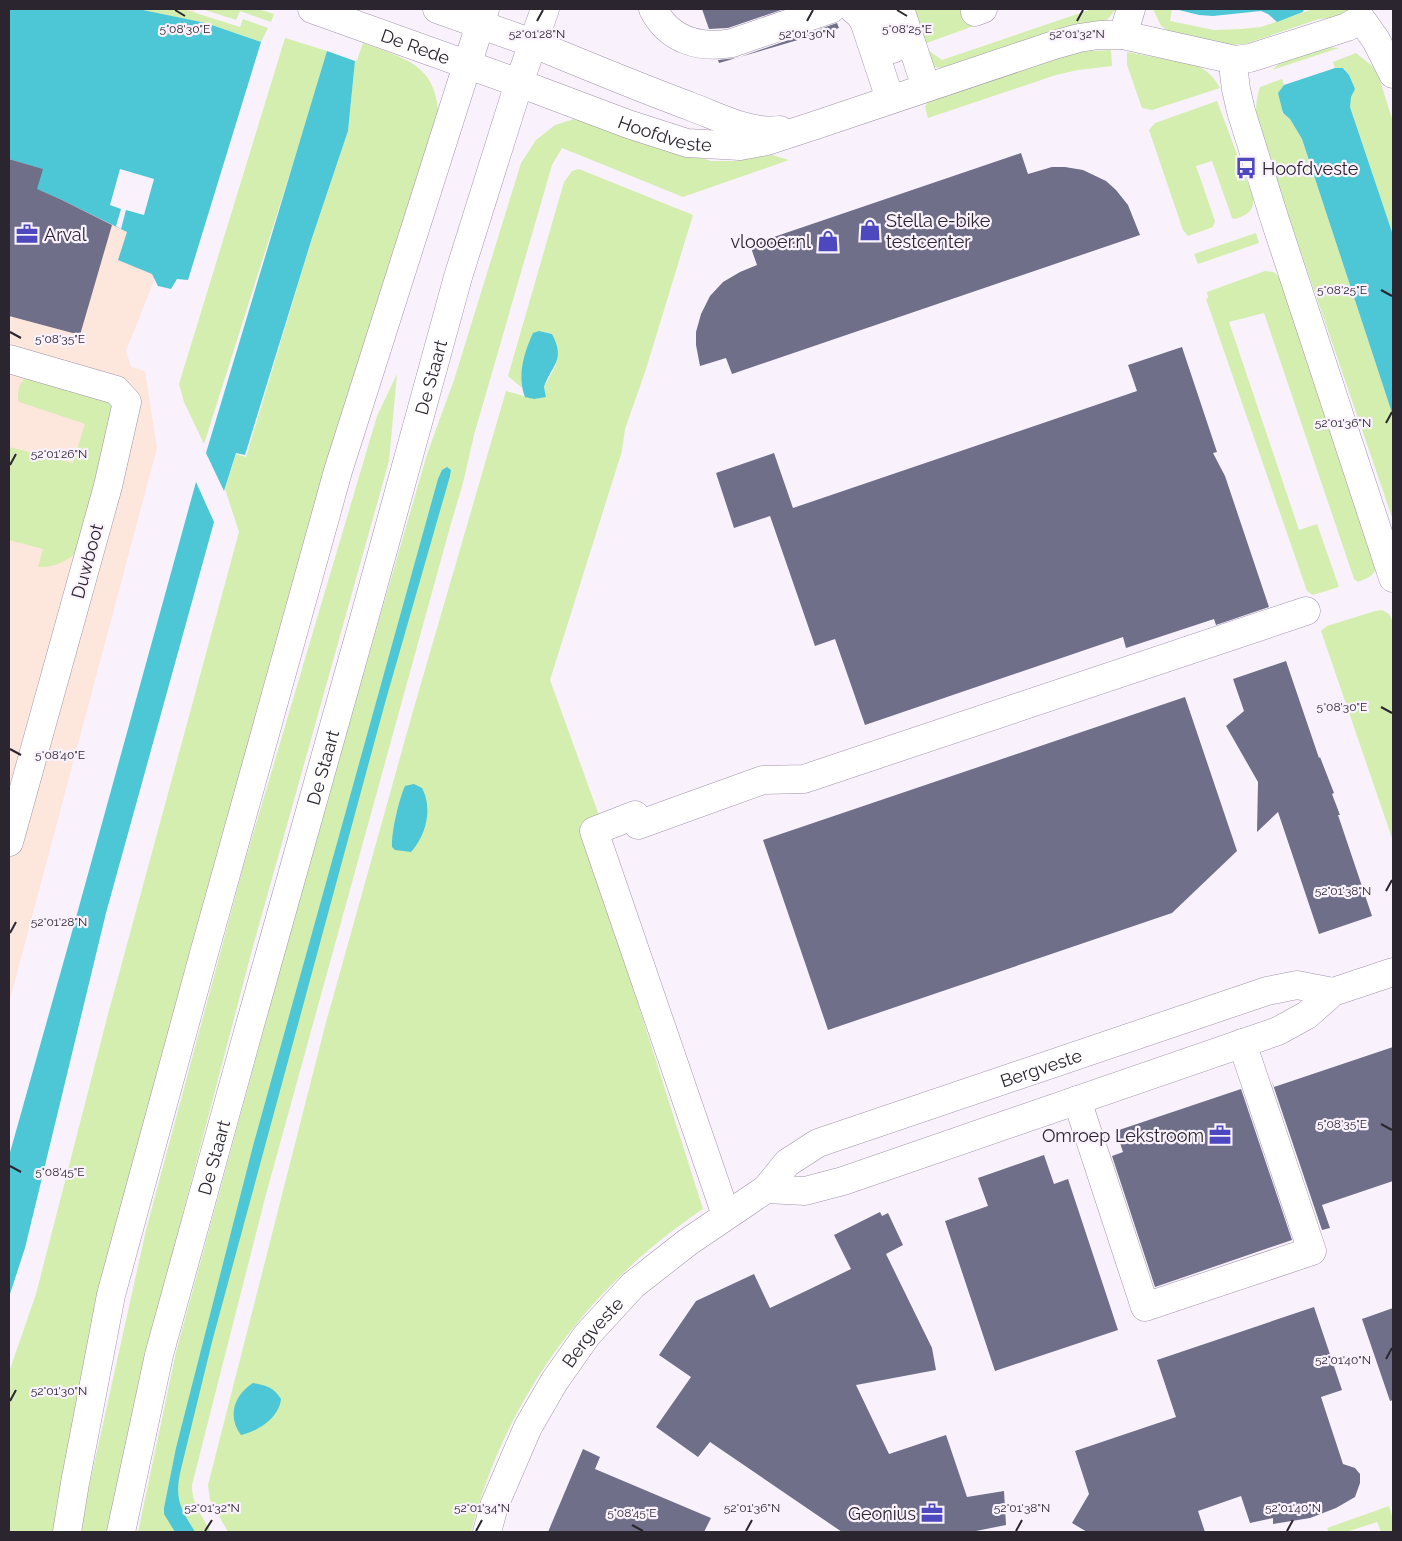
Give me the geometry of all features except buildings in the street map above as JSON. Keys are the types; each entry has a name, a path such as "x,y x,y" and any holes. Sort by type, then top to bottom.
{"street":[{"name":"De Rede","path":"312,9 519,83"},
{"path":"436,9 482,16 532,43"},
{"name":"De Staart","path":"121,1532 159,1354 234,1079 366,612 458,277 519,83 545,9"},
{"path":"653,9 657,17 680,37 697,45 716,46 732,43 832,9"},
{"path":"853,9 864,21 908,93"},
{"path":"880,9 908,93"},
{"path":"900,9 908,93"},
{"path":"1123,35 1131,9"},
{"name":"Hoofdveste","path":"519,83 628,124 687,143 740,146 767,141 1054,44 1099,35 1123,35 1235,60 1250,58 1347,27 1366,14 1376,40 1393,74"},
{"path":"68,1532 74,1483 111,1295 338,471 482,16"},
{"name":"Hoofdveste","path":"532,43 744,127 776,131 816,125"},
{"path":"1235,60 1234,73 1240,111 1393,578"},
{"name":"Duwboot","path":"9,359 116,390 127,402 108,486 9,842"},
{"path":"726,1215 599,845 627,833 637,820 763,780 804,779 1306,611"},
{"name":"Bergveste","path":"766,1189 805,1190 843,1181 1278,1031 1307,1015 1333,992 1393,972"},
{"name":"Bergveste","path":"487,1532 494,1506 528,1427 554,1382 587,1335 633,1285 688,1242 766,1189 787,1163 818,1143 1267,991 1297,985 1333,992"},
{"path":"1077,1100 1145,1306 1312,1251 1242,1043"}],"shaded area":[{"path":"9,9 194,9 219,100 159,268 126,351 131,367 145,371 157,448 9,1003"}],"green space":[{"path":"138,9 183,9 240,27 243,19 268,28 261,42 206,23"},
{"path":"202,9 258,9 274,14 271,22 240,11 236,20"},
{"path":"909,9 969,9 974,26 921,45 942,60 1092,9 1116,9 1108,19 1102,22 1069,26 944,68 932,67 926,63"},
{"path":"1153,9 1172,9 1170,21 1214,30 1261,27 1313,9 1357,9 1345,16 1319,19 1245,44 1228,45 1171,33 1161,26"},
{"path":"285,38 327,51 204,444 184,402 179,384"},
{"path":"363,43 409,61 428,78 434,90 438,106 439,126 113,1250 58,1497 53,1532 9,1532 9,1372 36,1294 107,1018 239,532 225,489 236,454 246,457 312,238 348,131 355,61"},
{"path":"1327,47 1339,48 1272,70 1281,62"},
{"path":"1111,50 1112,66 1056,75 928,118 925,107 928,101 1073,52"},
{"path":"1127,52 1195,65 1209,74 1220,88 1152,110 1142,108 1127,65"},
{"path":"1356,53 1371,65 1378,74 1393,122 1393,235 1350,107 1349,75 1344,68 1335,68 1333,62"},
{"path":"1282,79 1284,85 1282,88 1282,113 1290,119 1302,139 1393,416 1393,520 1257,124 1256,105 1260,87"},
{"path":"1217,101 1253,197 1253,206 1243,216 1235,219 1232,218 1212,161 1196,166 1215,221 1213,227 1188,236 1183,230 1149,130 1155,123"},
{"path":"574,119 711,161 735,161 772,155 789,160 683,197 562,148 552,165 474,435 463,483 265,1198 192,1485 195,1504 211,1532 138,1532 176,1352 307,870 427,454 454,380 521,163 536,140 555,125"},
{"path":"579,169 693,215 646,369 625,429 622,451 550,680 600,818 599,881 703,1209 662,1239 624,1273 589,1309 557,1349 529,1392 505,1436 486,1483 471,1532 228,1532 210,1500 208,1485 325,1026 413,711 506,391 534,399 546,396 544,387 556,365 552,334 539,331 524,357 522,388 508,376 564,182 572,171"},
{"path":"1256,233 1259,243 1198,264 1194,254"},
{"path":"1265,271 1274,272 1282,281 1376,568 1367,578 1358,582 1354,579 1264,313 1229,322 1299,530 1317,524 1339,587 1313,595 1307,591 1206,299 1208,298 1207,292"},
{"path":"397,374 389,461 252,950 146,1354 107,1532 79,1532 146,1230 243,868 377,416"},
{"path":"27,376 113,403 83,547 63,562 45,567 38,567 43,549 9,540 9,447 73,463 85,424 19,402 19,388"},
{"path":"1382,610 1389,614 1393,622 1393,841 1321,631 1327,626"},
{"path":"1389,1506 1393,1520 1393,1532 1381,1532 1377,1522 1346,1532 1329,1532 1327,1528"}],"water":[{"path":"9,9 138,9 206,23 261,42 188,280 177,279 171,289 158,286 152,274 118,260 127,232 36,189 42,169 9,159"},
{"path":"1175,9 1304,9 1303,12 1277,22 1261,11 1213,16 1199,15"},
{"path":"327,51 355,61 348,131 312,238 245,455 236,453 224,491 206,453"},
{"path":"1335,68 1343,68 1349,75 1355,89 1351,97 1350,107 1393,235 1393,416 1302,139 1290,119 1283,113 1278,93 1284,85"},
{"path":"539,331 552,334 558,350 558,357 544,387 546,397 534,399 525,397 522,372 524,356 533,333"},
{"path":"447,467 451,470 450,476 385,703 212,1342 181,1469 178,1496 182,1509 195,1532 175,1532 164,1514 164,1508 176,1448 253,1146 438,479 442,470"},
{"path":"196,482 214,522 106,913 25,1248 9,1297 9,1156"},
{"path":"414,784 422,788 427,804 424,830 411,852 395,850 392,847 393,833 400,799 405,786"},
{"path":"253,1383 269,1387 281,1399 276,1412 267,1423 241,1435 234,1421 235,1406 241,1394"}],"pier":[{"path":"120,169 154,179 144,215 126,210 121,229 116,226 121,209 110,205"}],"place":[{"name":"Hoofdveste","path":"1246,168"},
{"name":"Stella e-bike testcenter","path":"870,230"},
{"name":"Arval","path":"27,234"},
{"name":"vloooer.nl","path":"828,241"},
{"name":"Omroep Lekstroom","path":"1220,1135"},
{"name":"Geonius","path":"932,1513"}]}
